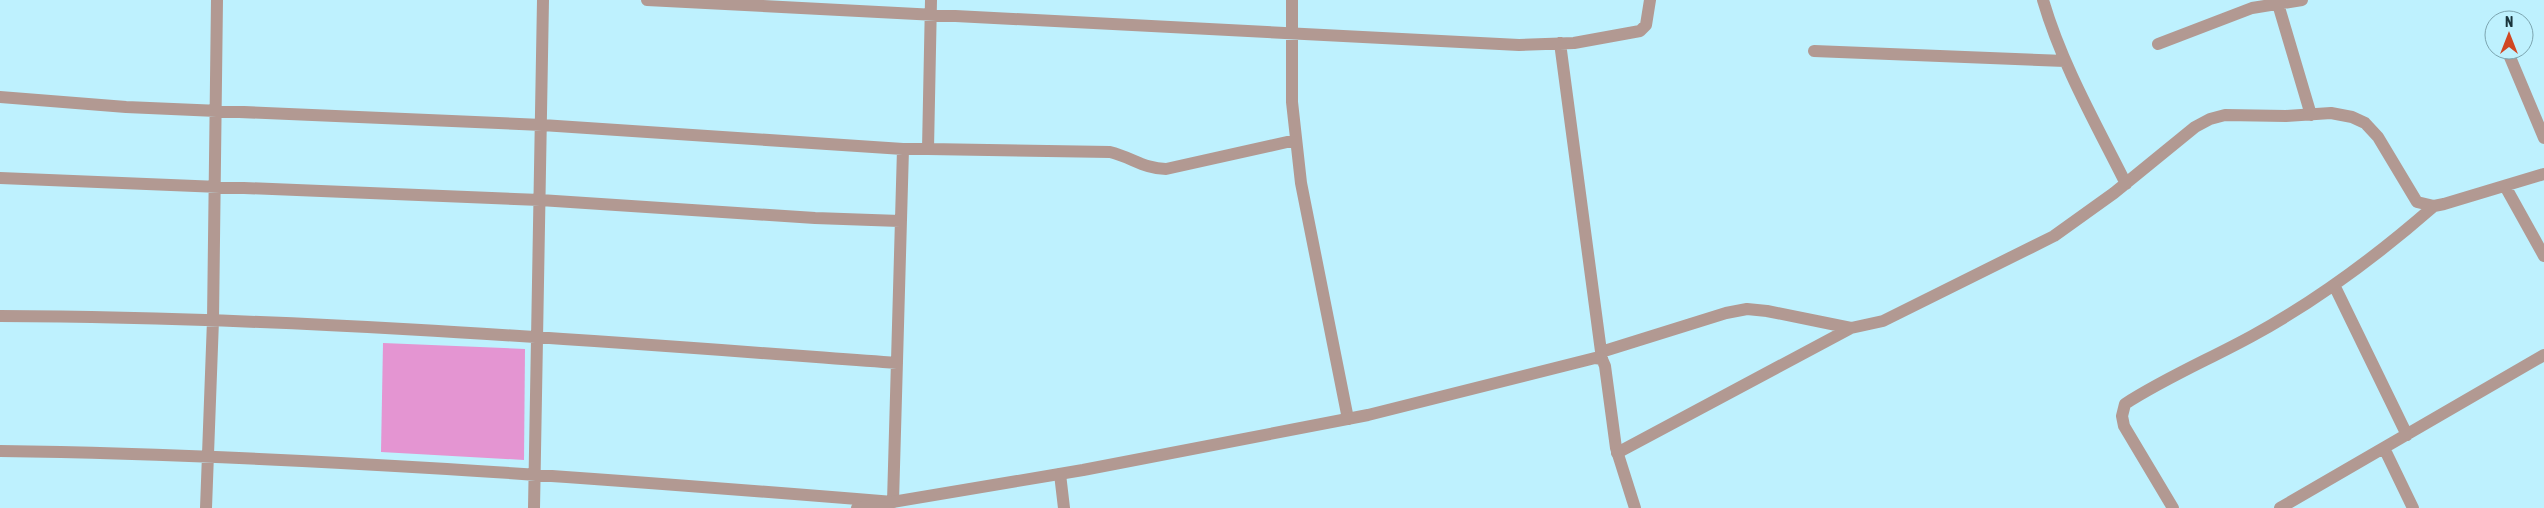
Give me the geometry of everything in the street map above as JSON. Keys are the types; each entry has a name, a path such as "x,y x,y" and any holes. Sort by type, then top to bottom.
{"street":[{"path":"206,508 213,320 217,0"},
{"path":"534,508 543,0"},
{"path":"647,0 1519,45 1560,43 1621,36 1640,31 1646,25 1650,0"},
{"path":"928,149 931,0"},
{"path":"1292,0 1290,34 1292,102 1301,183 1348,419"},
{"path":"2043,0 2052,30 2065,61 2126,184"},
{"path":"2158,44 2252,8 2302,0"},
{"path":"2278,4 2310,115"},
{"path":"1560,43 1602,356 1617,452 1635,508"},
{"path":"1814,51 2065,61"},
{"path":"2511,60 2544,138"},
{"path":"0,97 126,107 542,125 903,149 1110,152 1126,156 1148,168 1166,169 1296,140"},
{"path":"1617,452 1851,328 1883,321 2054,236 2126,184 2195,127 2210,119 2225,115 2310,115 2331,113 2352,117 2365,123 2378,137 2417,202 2434,206"},
{"path":"893,502 903,149"},
{"path":"2172,508 2124,426 2122,416 2125,404 2254,335 2334,285 2395,241 2434,206 2544,174"},
{"path":"0,178 214,185 540,200 816,218 900,221"},
{"path":"2505,186 2544,256"},
{"path":"2334,285 2407,435"},
{"path":"857,508 1060,474 1348,419 1602,356 1747,309 1851,328"},
{"path":"0,316 143,316 536,336 897,363"},
{"path":"2280,508 2544,355"},
{"path":"2384,448 2413,508"},
{"path":"0,451 208,457 534,474 893,502"},
{"path":"1060,474 1064,508"}],"shaded area":[{"path":"383,343 525,349 524,460 381,452"}]}
